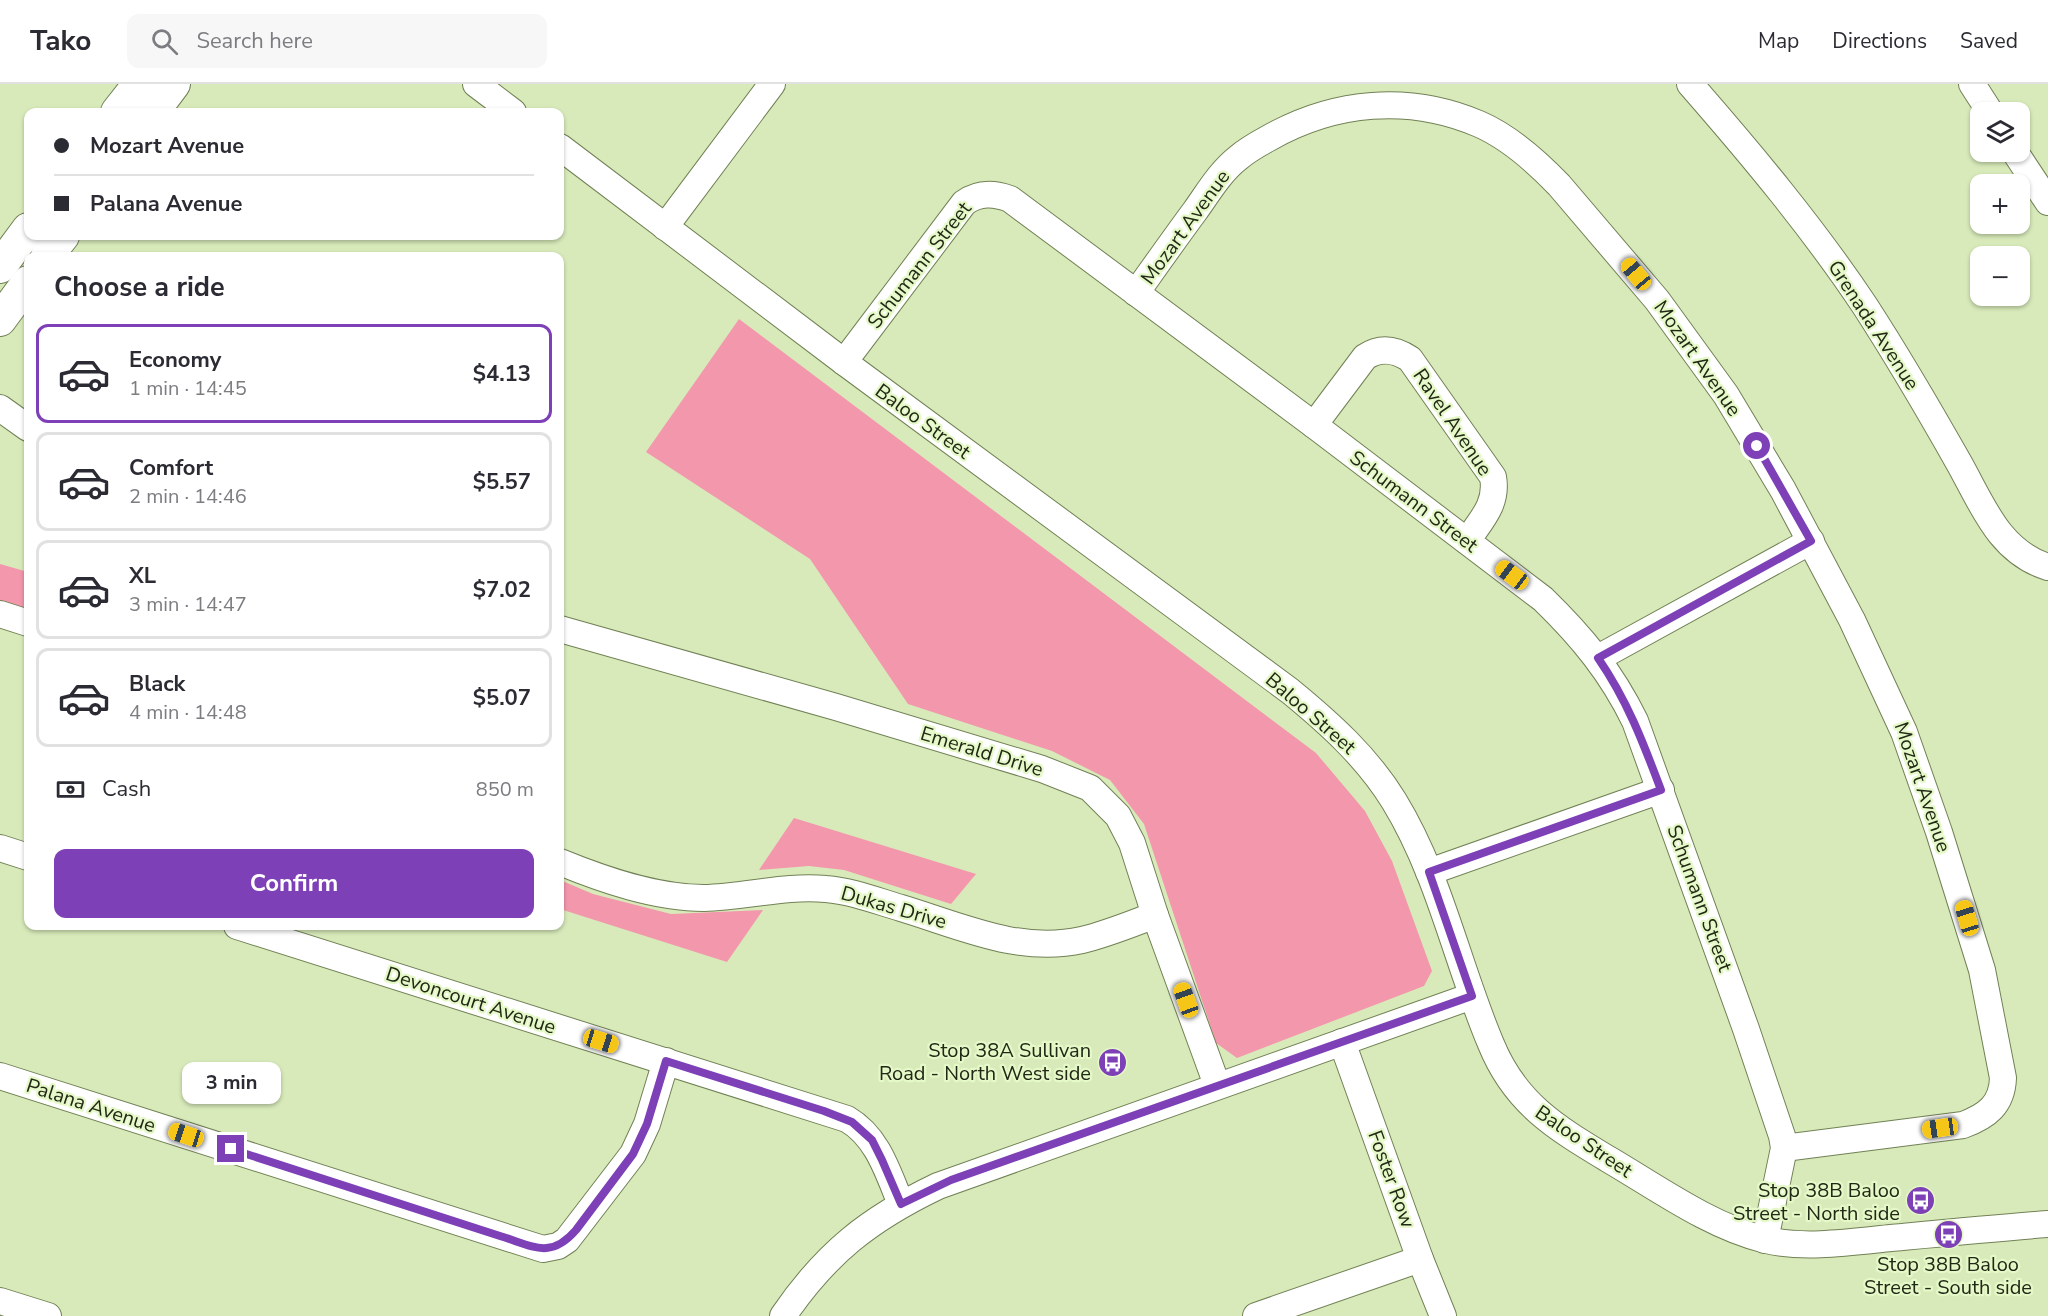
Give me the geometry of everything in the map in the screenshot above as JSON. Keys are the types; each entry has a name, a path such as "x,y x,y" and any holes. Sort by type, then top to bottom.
{"main road":[{"path":"120,108 139,84"},
{"path":"156,108 174,84"},
{"path":"0,267 24,234"},
{"path":"50,252 60,240"},
{"path":"0,320 24,287"}],"street":[{"path":"665,227 772,84"},
{"name":"Grenada Avenue","path":"1690,84 1794,208 1864,305 1924,401 2001,537 2021,556 2048,567"},
{"path":"1972,84 1984,102"},
{"path":"483,86 508,108"},
{"name":"Mozart Avenue","path":"1136,293 1224,171 1244,153 1307,119 1327,112 1379,106 1433,110 1479,124 1512,144 1544,168 1650,292 1726,395 1778,481 1811,541 1895,710 1917,765 1976,950 1999,1055 2002,1084 2000,1098 1985,1115 1963,1125 1784,1148"},
{"name":"Baloo Street","path":"564,150 844,362 1290,691 1317,713 1353,748 1382,783 1404,819 1429,872 1491,1046 1509,1080 1527,1102 1547,1119 1575,1139 1688,1206 1735,1229 1765,1240 1800,1243 1851,1242 2048,1224"},
{"path":"2022,162 2046,194"},
{"name":"Schumann Street","path":"844,362 964,203 980,195 1000,195 1010,199 1314,425 1543,599 1598,658 1630,711 1661,790 1746,1029 1777,1120 1784,1148 1765,1240"},
{"name":"Ravel Avenue","path":"1314,425 1365,357 1372,352 1392,350 1410,359 1493,477 1494,496 1490,506 1467,541"},
{"path":"0,408 24,425"},
{"path":"1598,658 1811,541"},
{"path":"0,614 24,622"},
{"name":"Emerald Drive","path":"564,630 836,707 1042,769 1080,783 1101,798 1122,824 1132,843 1155,915 1217,1085"},
{"path":"1429,872 1661,790"},
{"path":"0,848 24,856"},
{"name":"Dukas Drive","path":"564,863 633,887 688,897 706,898 806,888 840,890 1001,939 1031,944 1083,940 1155,915"},
{"name":"Devoncourt Avenue","path":"250,930 824,1111 852,1122 872,1140 901,1204"},
{"path":"783,1316 807,1282 847,1241 901,1204 951,1180 1472,996"},
{"name":"Foster Row","path":"1342,1042 1420,1259 1443,1316"},
{"name":"Palana Avenue","path":"0,1076 543,1249 558,1246 567,1240 633,1154 647,1124 666,1061"},
{"path":"1256,1316 1420,1259"},
{"path":"0,1301 48,1316"}],"shaded area":[{"path":"739,319 1316,753 1365,811 1392,861 1432,971 1424,986 1237,1058 1216,1043 1144,824 1110,780 1052,751 908,704 810,559 646,452"},
{"path":"0,564 24,571 24,610 0,602"},
{"path":"794,818 976,874 951,904 844,870 809,866 759,870"},
{"path":"564,882 593,894 671,914 763,910 727,962 564,910"}],"place":[{"name":"Stop 38A Sullivan Road - North West side","path":"1112,1062"},
{"name":"Stop 38B Baloo Street - North side","path":"1921,1201"},
{"name":"Stop 38B Baloo Street - South side","path":"1948,1234"}],"route":[{"path":"231,1149 543,1249 558,1246 567,1240 633,1154 647,1124 666,1061 852,1122 872,1140 901,1204 951,1180 1472,996 1429,872 1661,790 1635,721 1598,658 1811,541 1757,446"}]}
